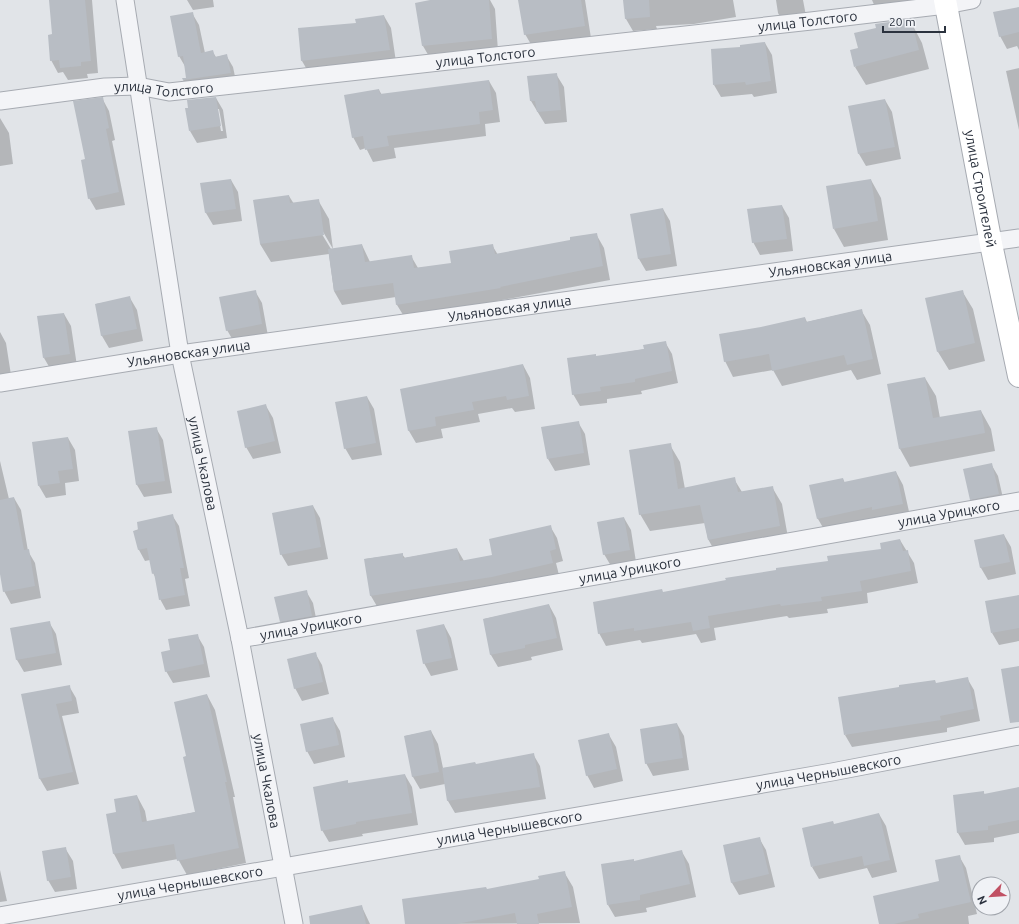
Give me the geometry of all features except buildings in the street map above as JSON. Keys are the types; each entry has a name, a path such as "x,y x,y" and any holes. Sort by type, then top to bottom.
{"street":[{"name":"улица Чкалова","path":"124,0 180,354 240,639 294,924"},
{"name":"улица Толстого","path":"0,101 105,87 138,86 169,92 972,0"},
{"name":"улица Строителей","path":"945,3 990,244 1019,376"},
{"name":"Ульяновская улица","path":"0,383 180,354 990,244 1019,238"},
{"name":"улица Урицкого","path":"240,639 1019,501"},
{"name":"улица Чернышевского","path":"0,916 283,869 832,772 1019,736"}]}
